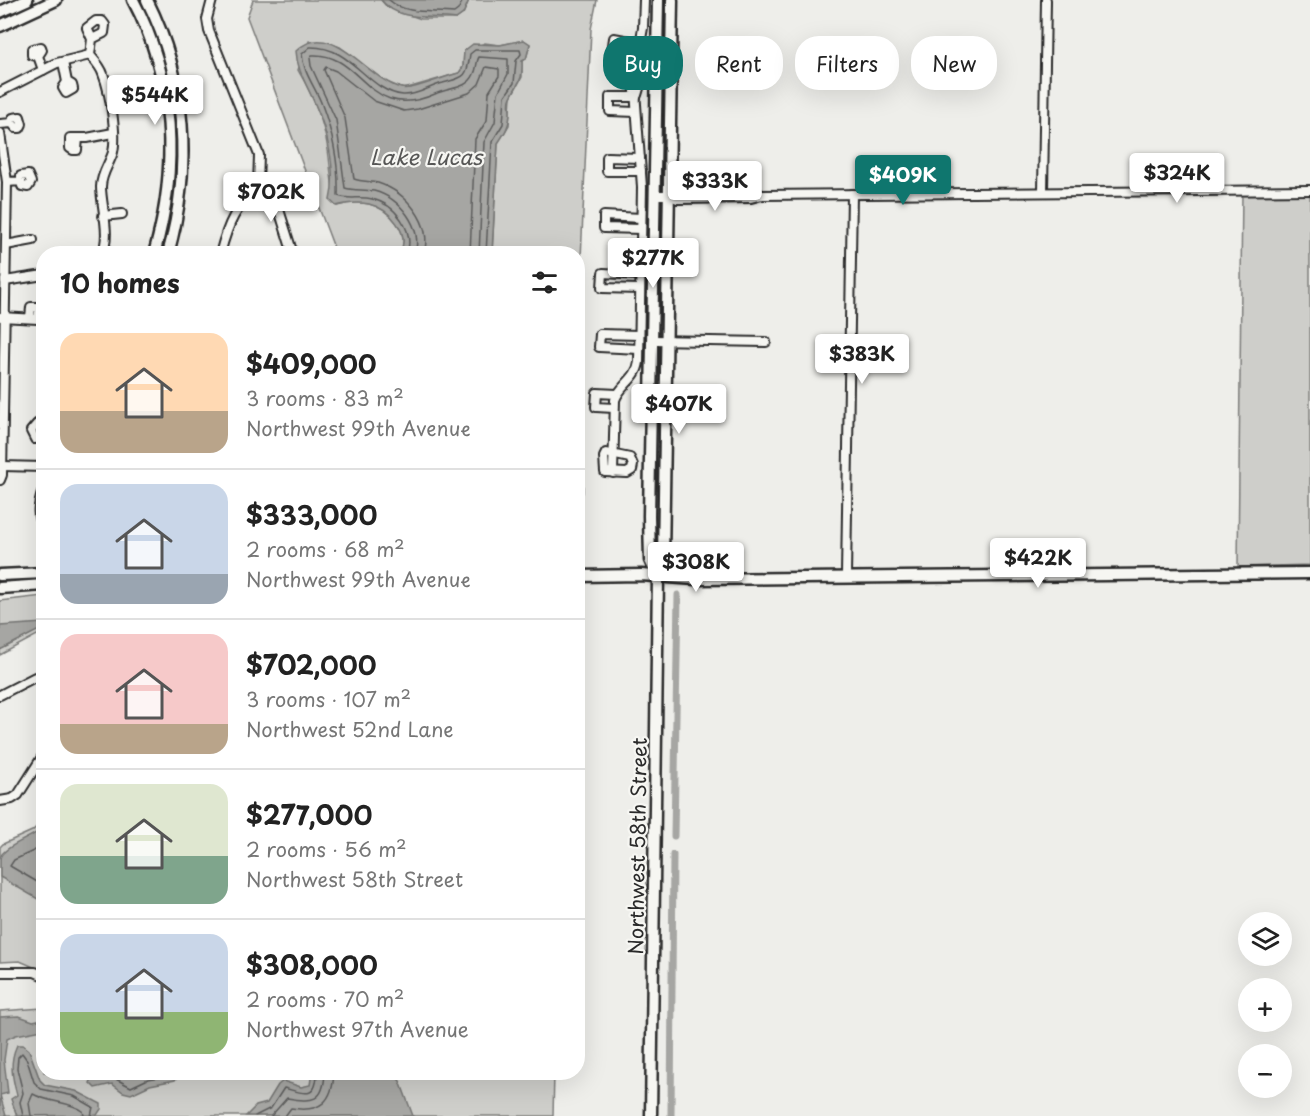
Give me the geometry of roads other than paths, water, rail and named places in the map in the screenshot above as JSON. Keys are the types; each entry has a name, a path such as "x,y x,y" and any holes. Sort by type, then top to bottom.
{"street":[{"path":"0,12 27,0"},
{"path":"0,26 56,0"},
{"path":"133,0 152,45 165,92 170,135 170,176 163,221 156,246"},
{"path":"147,0 162,33 174,72 182,122 182,177 170,246"},
{"path":"212,0 207,20 209,32 259,155 258,185 237,208 227,227 222,246"},
{"path":"641,36 644,0"},
{"name":"Northwest 58th Street","path":"658,0 649,528 650,560 658,577"},
{"name":"Northwest 58th Street","path":"651,1116 658,577 663,559 672,0"},
{"path":"1043,192 1046,0"},
{"path":"92,39 90,55 103,72 108,91 112,133 113,150 101,182 106,246"},
{"path":"0,92 43,70 90,55"},
{"path":"38,56 43,70"},
{"path":"63,62 67,82"},
{"path":"108,91 118,88"},
{"path":"614,454 614,408 617,394 636,373 639,349 641,171 636,112 636,97 639,90"},
{"path":"636,97 610,97 609,111 636,112"},
{"path":"0,124 12,123"},
{"path":"0,133 7,182 3,199 6,245 3,257 5,280 2,317 2,466 0,480"},
{"path":"78,138 112,133"},
{"path":"640,158 607,157 607,171 641,171"},
{"path":"170,176 182,177"},
{"path":"7,182 21,181"},
{"path":"258,185 275,197 290,246"},
{"path":"655,195 669,195 678,190 751,190 762,195 1310,190"},
{"path":"846,576 852,194"},
{"path":"103,216 122,214"},
{"path":"641,218 604,216 604,228 641,229"},
{"path":"6,245 33,240"},
{"path":"640,275 603,273 602,288 640,289"},
{"path":"5,280 36,276"},
{"path":"2,317 30,318"},
{"path":"639,335 600,334 600,347 639,349"},
{"path":"653,340 766,342"},
{"path":"614,408 596,407 597,393 617,394"},
{"path":"36,425 31,431 36,439"},
{"path":"605,454 614,454 630,458 633,465 632,470 627,473 605,472 605,454"},
{"path":"2,466 36,467"},
{"path":"0,575 36,573"},
{"path":"585,576 695,579 1310,573"},
{"path":"0,588 36,586"},
{"path":"0,695 36,677"},
{"path":"0,801 7,801 18,795 36,767"},
{"path":"0,972 36,972"}],"water":[{"path":"381,0 469,0 463,14 456,19 406,15 397,12"},
{"name":"Lake Lucas","path":"524,40 530,44 526,59 522,61 521,78 510,99 508,125 498,143 492,246 403,246 401,230 391,216 384,211 365,203 336,206 330,200 332,176 330,151 319,114 300,72 296,51 309,42 323,41 336,45 388,83 406,88 459,73 463,67 464,51 473,44 500,45"},
{"path":"36,623 36,632 0,650 0,626"},
{"path":"36,833 36,898 0,877 0,858 12,846"},
{"path":"19,1016 36,1020 36,1031 7,1039 4,1060 8,1093 0,1095 0,1017"},
{"path":"17,1045 23,1045 29,1050 36,1069 36,1080 40,1080 45,1085 76,1091 101,1104 101,1109 97,1115 17,1116 11,1099 17,1095 12,1070"},
{"path":"91,1080 175,1080 150,1085 131,1094 123,1092 112,1084 95,1088 90,1083"},
{"path":"311,1080 399,1080 413,1116 246,1116 256,1106 267,1103 283,1081 301,1087 310,1085"},
{"path":"0,1095 6,1116 0,1116"}],"waterway":[{"path":"674,836 678,595"},
{"path":"671,1116 673,855"}]}
